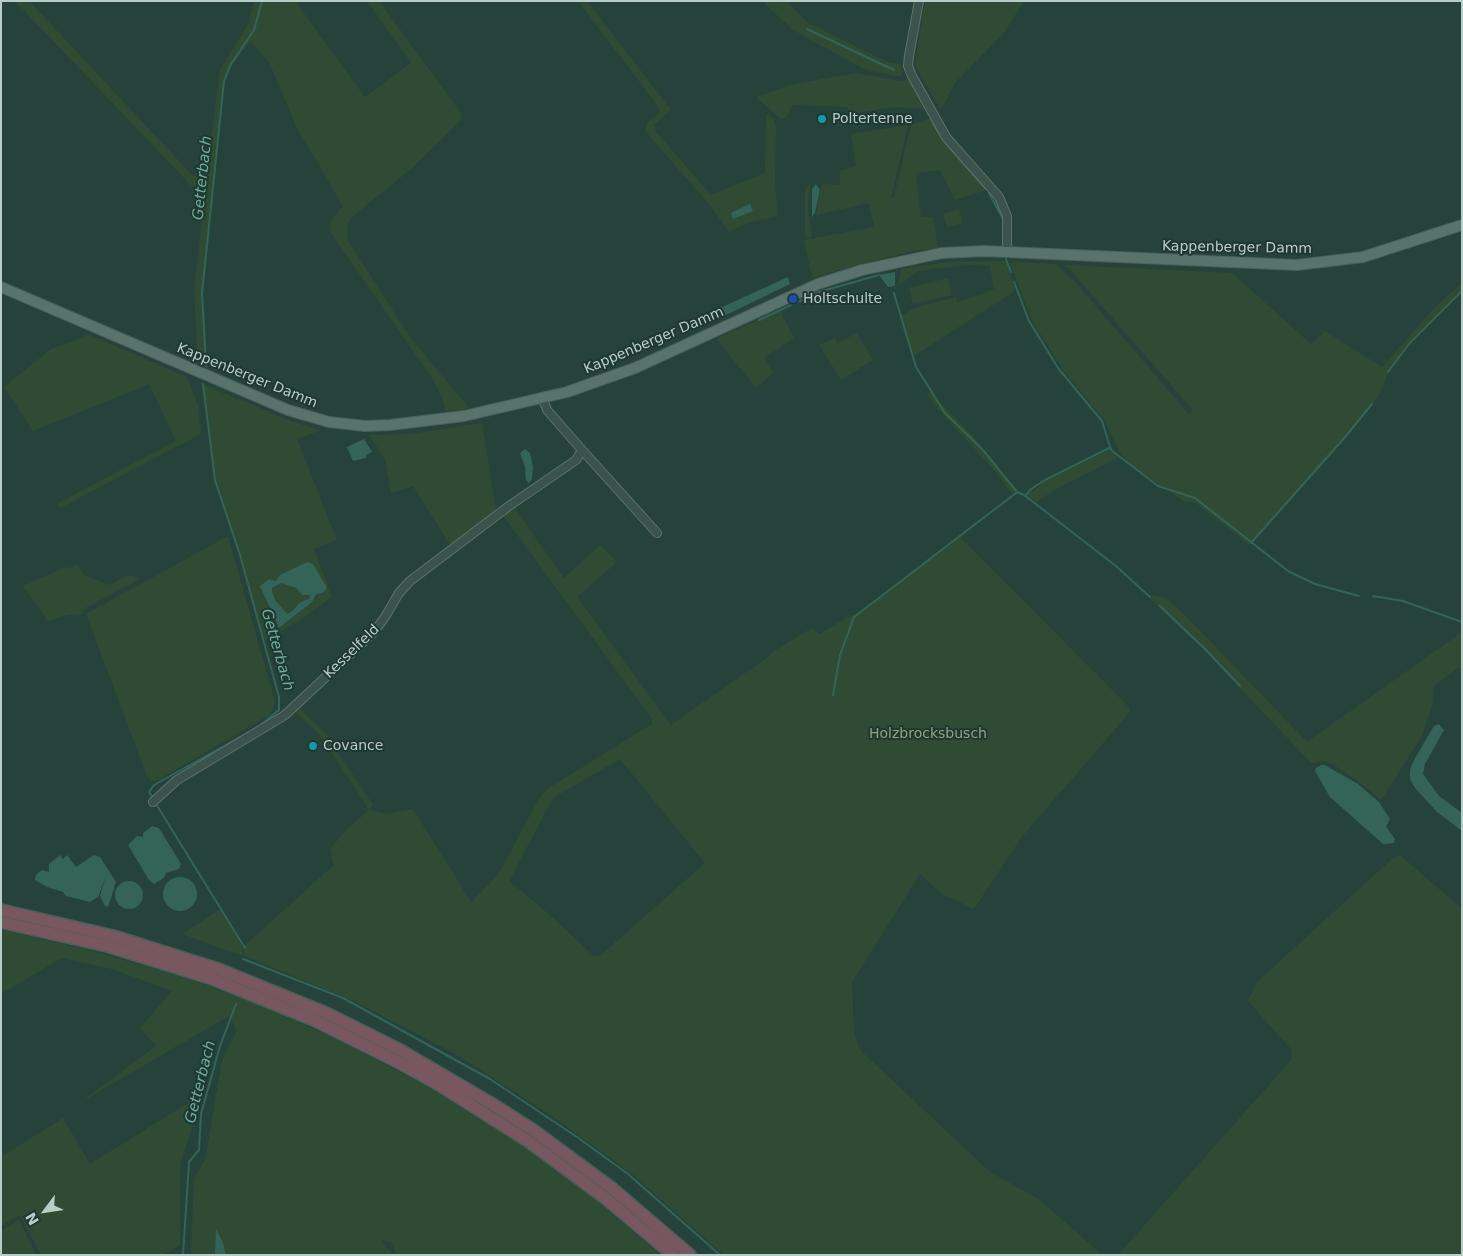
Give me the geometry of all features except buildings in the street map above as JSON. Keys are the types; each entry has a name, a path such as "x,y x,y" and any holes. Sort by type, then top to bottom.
{"highway":[{"path":"1,910 72,925 165,951 267,988 375,1038 443,1074 533,1130 613,1189 690,1255"},
{"path":"1,922 108,946 210,978 316,1021 396,1061 486,1113 528,1141 605,1198 673,1255"}],"main road":[{"name":"Kappenberger Damm","path":"1,287 288,410 329,422 365,426 430,421 542,399 616,375 788,297 842,276 899,261 942,253 963,251 1007,252 1271,265 1313,264 1380,252 1462,225"}],"street":[{"path":"919,1 908,56 908,66 946,137 999,197 1007,216 1007,252"},
{"path":"542,399 547,410 657,533"},
{"name":"Kesselfeld","path":"154,801 177,780 285,715 374,632 399,593 410,581 509,506 576,460 582,450"}],"green space":[{"path":"15,1 30,2 194,177 206,172 208,166 220,70 248,24 254,1 295,1 365,97 411,63 367,1 379,1 461,113 462,119 412,168 351,218 348,224 347,239 410,337 469,408 445,412 444,403 434,381 330,232 331,220 343,206 297,128 269,62 250,41 232,65 225,81 203,296 208,368 198,364 194,291 204,199"},
{"path":"578,1 587,1 671,110 654,125 656,132 711,195 765,173 766,113 773,118 776,126 775,185 778,216 747,223 729,232 710,205 645,131 647,123 660,112 658,106"},
{"path":"762,1 786,1 807,22 887,62 901,64 902,73 900,76 896,76 864,69 793,30"},
{"path":"925,1 1024,1 1004,33 955,83 941,110 915,65"},
{"path":"856,73 900,81 909,80 925,109 896,107 849,114 847,107 792,105 787,117 781,119 756,97 790,85"},
{"path":"932,117 946,143 990,189 955,200 940,170 916,173 921,217 933,217 938,249 917,250 812,277 804,240 874,227 869,203 816,215 822,184 840,185 840,171 856,166 851,134 908,125 891,198 894,197 911,125"},
{"path":"811,181 808,206 812,237 805,237 805,190"},
{"path":"959,209 963,223 947,227 943,214"},
{"path":"1007,261 1015,291 914,356 901,316 914,308 956,297 957,303 994,289 990,266 969,265 918,271 898,286 901,269 948,262"},
{"path":"1010,262 1056,264 1075,282 1189,414 1193,410 1066,265 1232,273 1311,344 1325,331 1382,367 1434,308 1462,283 1462,292 1409,346 1389,371 1379,396 1347,437 1252,543 1248,544 1196,503 1185,502 1133,467 1119,451 1103,418 1065,373 1032,321"},
{"path":"948,278 952,295 913,304 909,288"},
{"path":"780,310 794,338 764,358 773,373 756,388 718,341 718,338"},
{"path":"857,333 873,360 841,380 819,345 835,338 837,343"},
{"path":"87,334 187,377 198,405 201,434 60,508 57,506 58,503 176,441 149,384 33,431 4,387 51,349 75,341"},
{"path":"204,385 293,422 321,430 297,439 337,540 314,549 332,597 300,620 265,640 214,471","holes":["307,562 310,564 321,592 282,627 277,625 261,588 272,579 276,582"]},
{"path":"933,390 938,400 972,435 1017,490 1012,494 999,476 938,409 927,394"},
{"path":"482,423 496,511 451,546 413,486 391,493 385,459 369,435 410,434"},
{"path":"1109,450 1119,457 1054,490 1036,503 1027,495 1047,480"},
{"name":"Holzbrocksbusch","path":"513,506 564,578 600,545 617,562 577,597 671,725 771,653 812,628 819,634 853,614 855,615 960,537 1130,708 1129,713 1021,838 974,909 940,893 920,874 852,982 854,1031 860,1050 990,1172 1040,1200 1102,1255 724,1255 632,1174 552,1116 457,1055 356,1002 245,956 243,947 334,865 330,849 347,829 369,810 319,734 294,711 298,707 325,733 373,805 370,809 372,811 386,814 413,809 471,902 498,875 538,800 547,789 652,724 652,719 502,514","holes":["620,759 705,863 600,956 594,956 542,908 509,881 553,798"]},
{"path":"228,536 275,702 271,714 158,780 151,781 147,776 86,614"},
{"path":"78,564 84,575 110,585 128,575 140,579 82,610 83,614 67,615 48,621 23,586 66,567 67,569"},
{"path":"281,583 296,588 302,595 309,595 310,598 299,603 294,611 287,614 275,600 272,591 272,588"},
{"path":"1151,595 1166,598 1183,613 1307,742 1462,632 1462,669 1459,667 1434,686 1432,706 1422,736 1381,800 1331,763 1321,761 1312,764 1204,650 1149,598"},
{"path":"1400,855 1462,909 1462,1255 1118,1255 1292,1059 1291,1049 1248,1001 1257,982 1392,859"},
{"path":"219,910 225,915 241,944 243,956 182,934"},
{"path":"1,930 86,949 187,978 261,1006 336,1039 430,1088 520,1144 595,1199 661,1255 397,1255 392,1243 381,1240 392,1255 191,1255 194,1179 205,1160 222,1060 237,1031 229,1016 79,1103 156,1046 140,1028 172,991 112,969 61,958 1,994"},
{"path":"190,1102 198,1110 180,1164 180,1245 163,1255 41,1255 20,1215 1,1226 1,1157 63,1118 90,1164"},
{"path":"18,1220 36,1255 1,1255 1,1231"}],"shaded area":[{"path":"816,184 820,190 815,213 812,217 812,189"},
{"path":"750,204 753,211 733,219 731,213"},
{"path":"895,272 895,286 888,287 879,275"},
{"path":"788,277 790,284 726,315 719,316 716,313 718,309"},
{"path":"364,439 372,452 366,455 366,458 353,461 347,447"},
{"path":"525,449 530,453 533,467 532,479 529,483 526,480 525,467 520,453"},
{"path":"307,562 313,564 327,588 324,592 316,595 312,602 279,628 260,586 269,579 276,581 280,575","holes":["281,583 296,588 302,595 309,595 310,598 299,603 293,611 287,614 275,600 272,588"]},
{"path":"1439,724 1444,730 1425,764 1423,774 1439,796 1462,813 1462,831 1437,812 1415,788 1410,779 1410,770 1414,760 1434,726"},
{"path":"1321,765 1325,765 1358,784 1379,802 1390,819 1386,827 1395,839 1394,843 1383,844 1330,797 1315,771"},
{"path":"152,826 159,828 181,864 179,869 166,873 164,878 154,884 149,880 128,845 137,836 143,837 143,833"},
{"path":"60,855 63,859 67,855 76,867 94,855 100,857 116,882 108,907 105,906 100,896 106,876 98,897 90,902 66,896 63,892 47,887 35,880 36,875 42,870 49,872 49,864"},
{"path":"180,877 192,882 197,894 192,906 180,911 168,906 163,894 168,882"},
{"path":"129,881 139,885 143,895 139,905 129,909 119,905 115,895 119,885"},
{"path":"216,1229 223,1243 226,1255 215,1255"}],"waterway":[{"name":"Getterbach","path":"206,366 202,293 224,81 231,64 254,30 262,1"},
{"path":"807,29 894,70"},
{"path":"933,124 946,144 985,188"},
{"path":"989,193 1004,221"},
{"path":"1006,259 1011,272"},
{"path":"759,320 819,292 879,275"},
{"path":"1014,282 1029,321 1058,368 1102,421 1111,450 1158,486 1195,498 1288,571 1315,584 1359,596"},
{"path":"1388,372 1409,344 1462,291"},
{"path":"894,293 916,367 945,413 983,450 1017,492 1024,495 1116,566 1150,597"},
{"name":"Getterbach","path":"154,799 149,792 154,785 258,727 279,710 279,697 240,555 215,480 203,384"},
{"path":"1251,543 1372,404"},
{"path":"1025,496 1031,489 1045,480 1109,448"},
{"path":"833,695 840,655 854,617 1016,493"},
{"path":"1373,596 1403,601 1462,622"},
{"path":"1160,606 1240,686"},
{"name":"Getterbach","path":"156,804 245,948"},
{"path":"243,959 343,998 490,1079 577,1137 628,1174 720,1255"},
{"name":"Getterbach","path":"183,1255 189,1162 199,1150 201,1114 220,1046 236,1004"}],"place":[{"name":"Poltertenne","path":"822,119"},
{"name":"Holtschulte","path":"793,299"},
{"name":"Covance","path":"313,746"}]}
